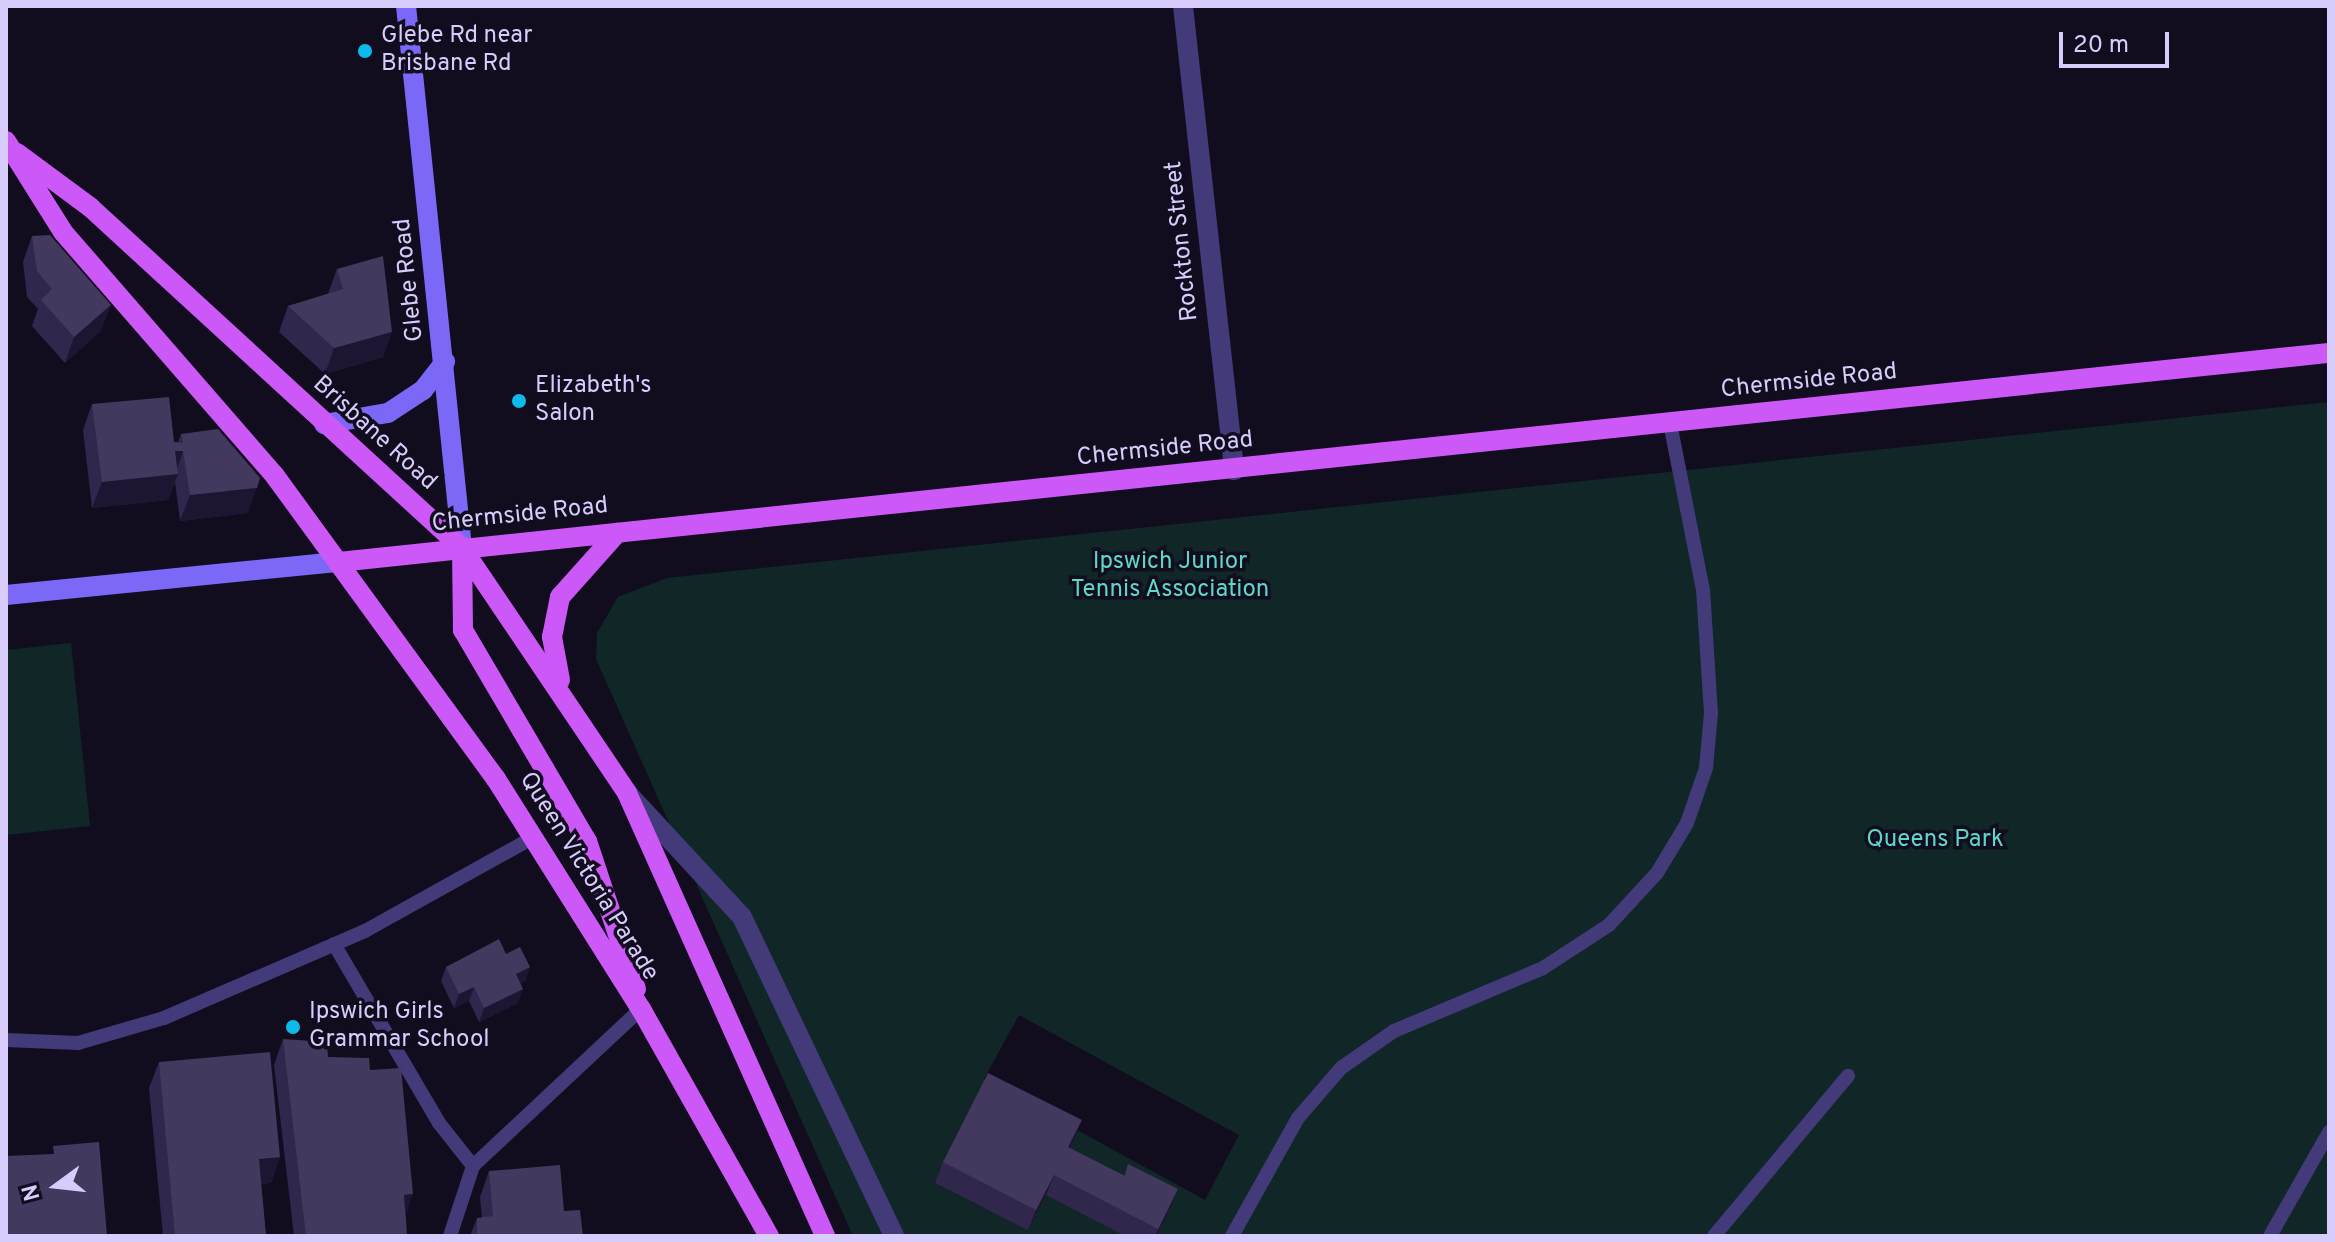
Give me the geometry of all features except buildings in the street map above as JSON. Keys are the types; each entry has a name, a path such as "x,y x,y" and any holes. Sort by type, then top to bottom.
{"main road":[{"name":"Brisbane Road","path":"11,147 90,207 462,548"},
{"name":"Brisbane Road","path":"11,147 63,232 275,476 339,562"},
{"name":"Chermside Road","path":"339,562 2329,353"},
{"path":"565,695 553,648 556,605 577,569 619,532"},
{"path":"462,548 565,695 627,793 825,1236"},
{"path":"462,548 463,630 587,841 641,1009"},
{"name":"Queen Victoria Parade","path":"339,562 534,837 641,1009 769,1236"}],"street":[{"name":"Glebe Road","path":"406,6 462,548"},
{"name":"Rockton Street","path":"1183,6 1234,470"},
{"path":"324,424 388,413 423,390 445,362"},
{"name":"Chermside Road","path":"6,595 339,562"},
{"path":"627,793 742,917 894,1236"}],"lane":[{"path":"1232,1236 1298,1118 1341,1068 1394,1031 1543,968 1609,925 1657,873 1687,823 1706,768 1711,713 1703,590 1670,423"},
{"path":"6,1040 78,1043 111,1034 334,944 453,887 534,837"},
{"path":"334,944 439,1123 473,1166"},
{"path":"450,1236 473,1166 641,1009"},
{"path":"1714,1236 1848,1076"},
{"path":"2270,1236 2329,1132"}],"green space":[{"name":"Queens Park","path":"2329,402 2329,1236 853,1236 596,659 597,633 618,597 667,578","holes":["1019,1015 1239,1135 1205,1200 984,1079"]},
{"path":"71,643 90,826 6,835 6,650"}],"place":[{"name":"Glebe Rd near Brisbane Rd","path":"365,51"},
{"name":"Elizabeth's Salon","path":"519,401"},
{"name":"Ipswich Girls Grammar School","path":"293,1027"}],"park label":[{"name":"Ipswich Junior Tennis Association","path":"1170,577"}]}
